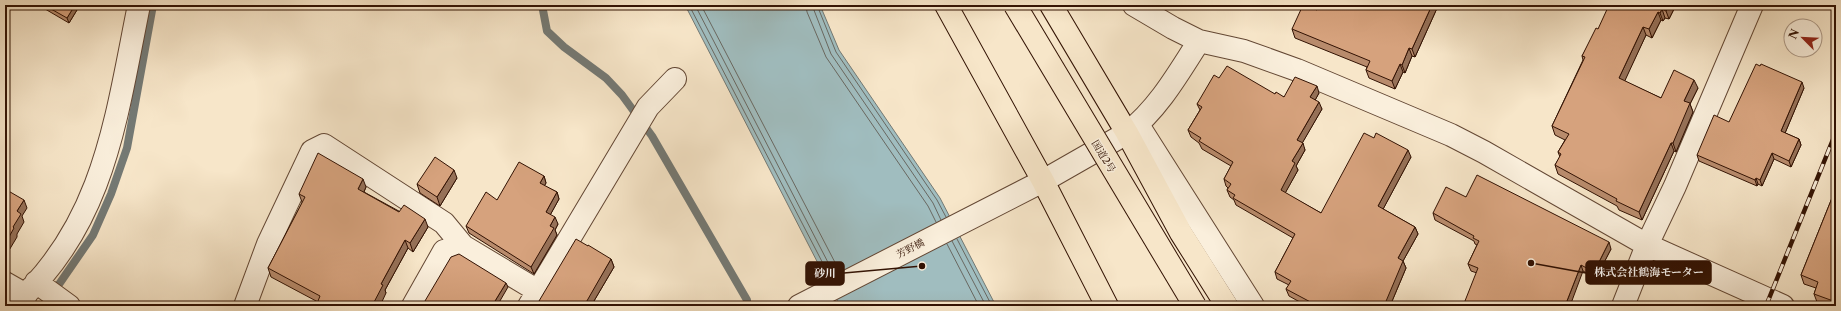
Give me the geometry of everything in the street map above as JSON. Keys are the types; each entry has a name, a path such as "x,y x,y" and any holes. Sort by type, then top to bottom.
{"highway":[{"path":"946,5 1043,181 1108,306"},
{"name":"国道2号","path":"1015,5 1195,306"},
{"path":"1051,5 1132,129 1181,233 1227,306"}],"street":[{"path":"5,283 42,297 92,196 112,137 139,5"},
{"path":"1134,5 1173,28 1199,41 1244,52 1297,70 1451,135 1484,152 1647,245 1783,306"},
{"path":"1624,306 1647,245 1675,186 1752,5"},
{"name":"芳野橋","path":"799,306 1043,181 1132,129 1162,98 1199,41"},
{"path":"245,306 268,244 312,151 324,145 444,223 464,246 534,299 641,118 675,79"},
{"path":"1132,129 1253,306"},
{"path":"413,306 444,251 464,246"}],"water":[{"path":"685,5 820,5 839,50 940,198 996,306 840,306"}],"building":[{"path":"44,5 75,5 67,18"},
{"path":"1303,5 1317,10 1320,5 1432,5 1412,49 1409,48 1402,65 1400,64 1392,81 1366,70 1370,61 1292,29"},
{"path":"1609,5 1669,5 1666,11 1662,9 1660,13 1658,12 1649,29 1643,27 1619,78 1661,98 1674,70 1694,80 1684,101 1690,103 1673,143 1671,143 1639,212 1616,201 1617,199 1555,165 1561,154 1558,152 1569,134 1552,126 1585,57 1582,56 1596,28 1598,29"},
{"path":"1756,64 1760,66 1761,64 1802,82 1781,131 1799,139 1789,161 1772,153 1760,180 1756,178 1755,180 1697,155 1714,115 1729,122"},
{"path":"1227,66 1275,94 1276,92 1284,97 1295,77 1317,86 1310,97 1319,102 1297,140 1303,143 1292,161 1295,163 1281,190 1321,213 1364,133 1374,138 1376,133 1408,150 1378,206 1415,227 1398,258 1403,261 1384,306 1318,306 1286,289 1291,281 1275,272 1295,234 1233,198 1235,195 1227,190 1231,184 1224,179 1233,162 1199,141 1201,138 1188,130 1202,107 1197,104 1214,75 1219,78"},
{"path":"318,153 363,179 358,189 399,212 404,205 425,219 410,243 405,240 381,284 383,285 372,306 319,306 321,303 318,301 320,296 268,268 305,197 299,194"},
{"path":"435,157 454,170 437,197 417,184"},
{"path":"519,162 544,176 540,183 557,192 546,212 555,217 550,226 554,228 531,267 466,226 486,192 497,200"},
{"path":"1477,175 1609,242 1594,272 1581,265 1565,306 1463,306 1478,268 1468,264 1479,241 1473,238 1474,236 1433,213 1446,187 1466,197"},
{"path":"1836,188 1836,302 1814,294 1818,282 1801,275"},
{"path":"5,189 24,200 17,211 21,214 5,244"},
{"path":"576,239 611,259 584,306 542,306 543,304 539,301"},
{"path":"459,254 506,283 492,306 422,306 451,257"},
{"path":"1438,303 1446,306 1436,306"}],"waterway":[{"path":"44,306 93,235 111,194 127,148 153,5"},
{"path":"542,5 547,31 564,47 606,78 622,95 652,136 747,300 747,306"}],"railway":[{"path":"1766,306 1836,132"}],"place":[{"name":"株式会社鶴海モーター","path":"1531,263"},
{"name":"砂川","path":"922,266"}]}
